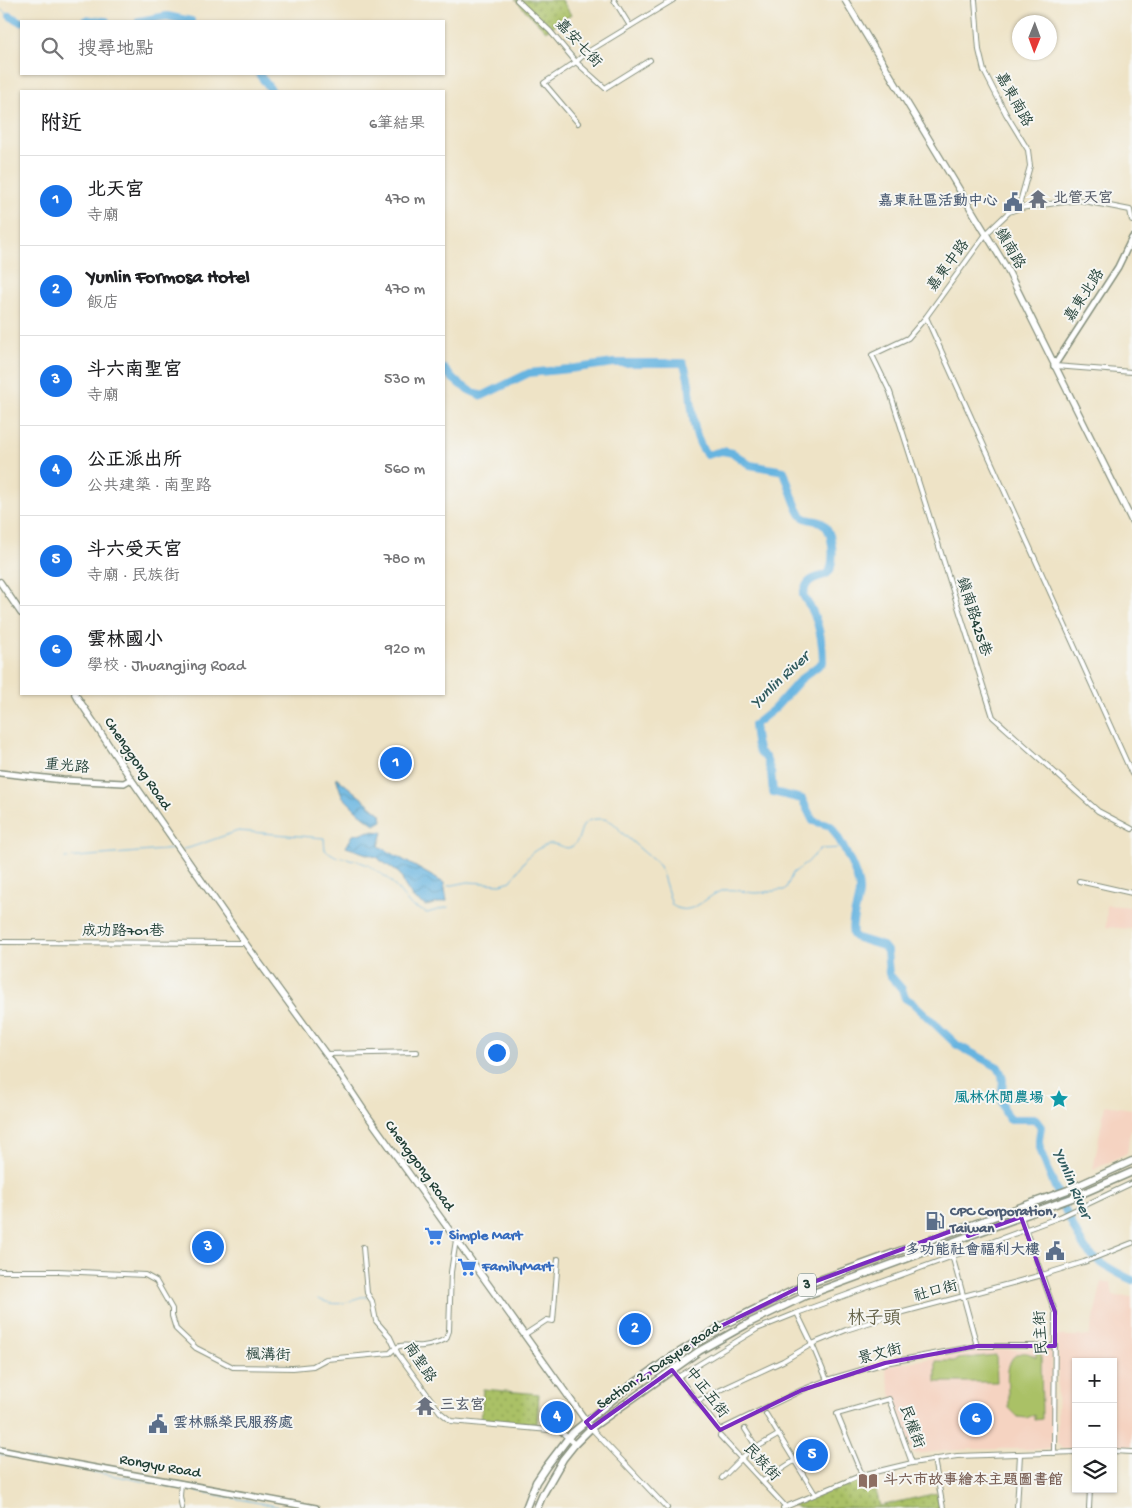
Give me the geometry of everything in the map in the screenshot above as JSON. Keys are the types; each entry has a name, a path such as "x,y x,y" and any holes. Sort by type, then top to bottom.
{"main road":[{"name":"鎮南路","path":"845,0 1006,267 1132,521"},
{"path":"0,582 20,612"},
{"name":"Chenggong Road","path":"77,695 130,779 245,943 591,1428"},
{"name":"Section 2, Dasyue Road","path":"586,1422 626,1389 722,1325 800,1287 1068,1190 1132,1161"},
{"name":"Section 2, Dasyue Road","path":"591,1428 700,1351 751,1322 805,1296 1072,1198 1132,1172"},
{"path":"965,1226 968,1236"},
{"path":"767,1303 772,1312"},
{"name":"3","path":"526,1508 541,1474 568,1437 586,1422"},
{"name":"3","path":"537,1508 556,1470 575,1444 591,1428"}],"street":[{"name":"嘉安七街","path":"517,0 550,31 576,62 604,88 650,60"},
{"path":"614,0 630,26"},
{"path":"578,123 544,83 576,62 586,53 673,0"},
{"name":"嘉東南路","path":"974,0 979,50 984,72 1028,150 1030,166 1020,208"},
{"name":"嘉東中路","path":"872,355 908,338 926,317 986,234 1008,212 1020,208 1079,200 1130,210 1132,221"},
{"name":"嘉東北路","path":"1054,366 1118,267 1132,238"},
{"path":"926,317 1132,774"},
{"name":"鎮南路425巷","path":"872,355 890,392 994,717 1098,811 1132,829"},
{"path":"1054,366 1132,372"},
{"name":"重光路","path":"0,773 63,780 124,783 130,779"},
{"path":"1079,881 1132,893"},
{"name":"成功路701巷","path":"0,942 245,943"},
{"path":"326,1054 417,1052"},
{"path":"678,1377 757,1329 952,1255 1060,1217 1132,1183"},
{"name":"民主街","path":"1021,1217 1055,1312 1054,1453"},
{"name":"楓溝街","path":"0,1271 77,1271 145,1275 156,1281 172,1309 176,1328 196,1348 233,1367 293,1368 313,1366 326,1359 390,1353 394,1348 408,1344 422,1346 446,1339 449,1331 451,1272 456,1240"},
{"name":"社口街","path":"697,1401 783,1361 812,1344 846,1330 896,1314 1042,1275 1084,1262 1132,1243"},
{"name":"南聖路","path":"363,1248 367,1293 372,1301 376,1321 390,1337 394,1348 440,1412 451,1421 560,1432 575,1444"},
{"path":"952,1255 977,1346"},
{"path":"524,1334 547,1320 553,1321 558,1259"},
{"path":"797,1313 827,1380"},
{"name":"景文街","path":"720,1430 802,1390 827,1380 885,1363 977,1346 1055,1346"},
{"name":"中正五街","path":"673,1369 720,1430"},
{"name":"民權街","path":"862,1475 837,1414 889,1399 912,1463"},
{"name":"民族街","path":"766,1414 815,1494"},
{"name":"Chenggong Road","path":"591,1428 667,1508"},
{"path":"746,1429 757,1448"},
{"path":"722,1478 741,1459 778,1435"},
{"name":"民族街","path":"720,1436 786,1507"},
{"name":"Rongyu Road","path":"0,1450 316,1508"},
{"path":"1117,1451 1132,1452"},
{"path":"786,1507 862,1475 912,1463 956,1456 1072,1452"},
{"path":"1017,1508 1020,1454"},
{"path":"934,1459 944,1508"},
{"path":"763,1481 794,1461"},
{"path":"181,1483 180,1496 182,1508"},
{"path":"1089,1508 1090,1493"}],"highlighted area":[{"path":"1021,1217 1055,1312 1055,1346 977,1346 885,1363 802,1390 720,1430 672,1370 591,1428 586,1422 626,1389 723,1325 800,1287 965,1226 968,1236"}],"shaded area":[{"path":"1107,905 1132,907 1132,929 1106,927"},
{"path":"1105,1105 1132,1109 1127,1153 1093,1170"},
{"path":"1102,1282 1111,1282 1113,1296 1132,1297 1132,1446 1117,1446 1117,1358 1072,1358 1072,1448 1062,1449 1057,1443 1058,1336 1089,1336"},
{"path":"1052,1349 1052,1449 969,1449 913,1454 890,1390 885,1366 983,1350"}],"green space":[{"path":"515,0 562,0 571,15 546,31"},
{"path":"1036,1351 1041,1351 1042,1419 1034,1420 1034,1414 1027,1418 1018,1417 1009,1408 1008,1368 1015,1356 1025,1353 1031,1354 1036,1358"},
{"path":"996,1355 997,1382 936,1382 936,1361 957,1361 958,1359"},
{"path":"483,1389 539,1394 537,1424 481,1419"},
{"path":"872,1476 880,1506 937,1493 940,1508 798,1508 792,1504 828,1490"}],"water":[{"path":"336,777 381,814 382,821 375,825 358,812 342,796"},
{"path":"370,831 383,832 379,846 444,883 447,901 426,906 413,898 400,874 376,857 346,847 353,835"}],"waterway":[{"name":"Yunlin River","path":"0,9 10,16"},
{"name":"Yunlin River","path":"10,16 20,21"},
{"name":"Yunlin River","path":"145,20 167,16 186,20"},
{"name":"Yunlin River","path":"260,75 271,90"},
{"name":"Yunlin River","path":"445,370 461,385 482,396 529,373 614,363 683,363 687,374 696,434 700,445 707,455 722,451 733,453 750,465 784,471 801,515 806,519 817,521 826,526 832,544 831,567 826,574 809,582 805,587 803,595 818,624 823,662 801,679 774,709 754,725 759,752 766,758 771,772 773,792 802,799 813,821 831,826 849,859 859,886 852,930 853,935 883,946 887,951 889,974 902,989 905,998 913,1003 957,1045 998,1067 1003,1081 1001,1099 1005,1112 1009,1119 1035,1119 1041,1127 1039,1142 1046,1164 1075,1231 1087,1251 1114,1271 1132,1280"},
{"path":"448,886 468,882 501,884 511,881 524,861 536,850 549,844 567,848 571,847 578,839 581,829 587,821 594,819 603,819 614,823 621,832 660,866 672,905 679,909 691,908 725,890 756,893 784,890 793,873 807,863 820,849 843,848"},
{"path":"183,849 238,831 324,838 325,850 337,857 355,860 368,865 389,879 410,905 427,913 448,907"},
{"path":"65,858 176,849"},
{"path":"318,1299 340,1304 361,1297 367,1297"},
{"path":"0,1454 179,1488"},
{"path":"182,1488 286,1508"}],"place":[{"name":"北管天宮","path":"1038,199"},
{"name":"嘉東社區活動中心","path":"1013,202"},
{"name":"北天宮","path":"396,763"},
{"name":"風林休閒農場","path":"1059,1099"},
{"name":"CPC Corporation, Taiwan","path":"935,1221"},
{"name":"Simple Mart","path":"434,1236"},
{"name":"斗六南聖宮","path":"208,1247"},
{"name":"多功能社會福利大樓","path":"1055,1251"},
{"name":"FamilyMart","path":"467,1267"},
{"name":"Yunlin Formosa Hotel","path":"635,1329"},
{"name":"三玄宮","path":"425,1406"},
{"name":"公正派出所","path":"557,1417"},
{"name":"雲林國小","path":"976,1419"},
{"name":"雲林縣榮民服務處","path":"158,1424"},
{"name":"斗六受天宮","path":"812,1455"},
{"name":"斗六市故事繪本主題圖書館","path":"868,1481"}],"district":[{"name":"林子頭","path":"874,1319"}]}
